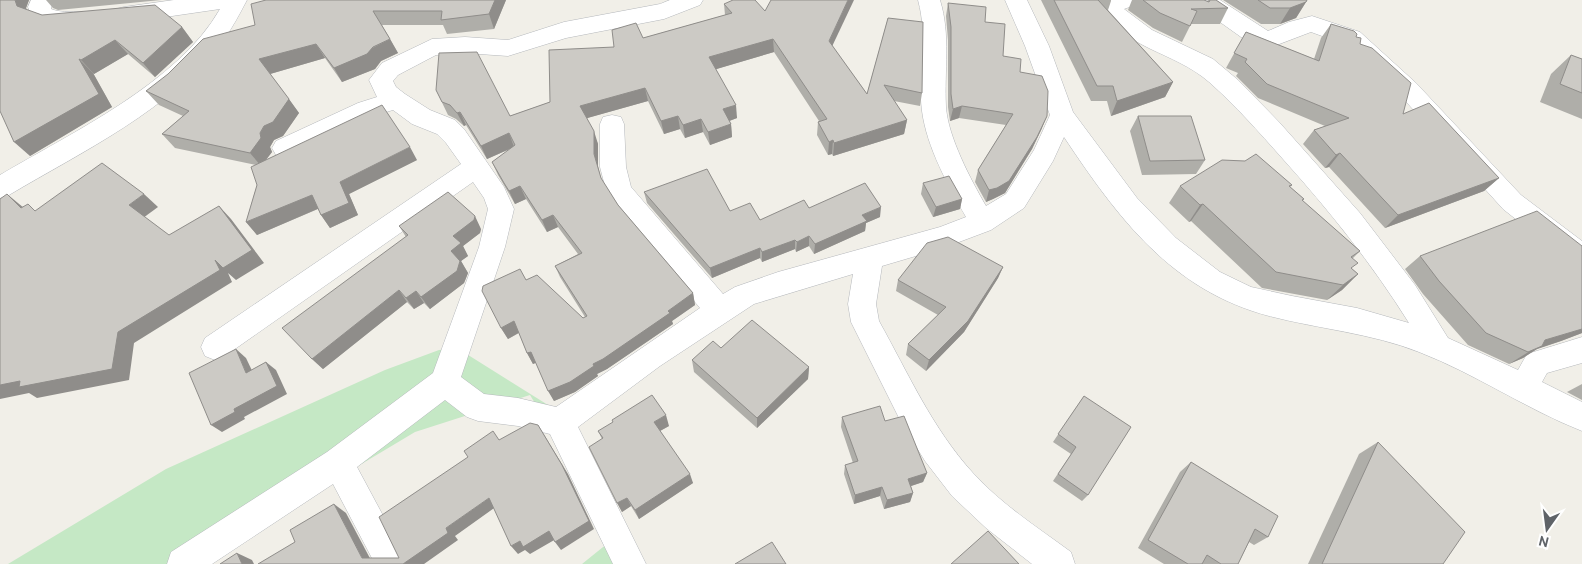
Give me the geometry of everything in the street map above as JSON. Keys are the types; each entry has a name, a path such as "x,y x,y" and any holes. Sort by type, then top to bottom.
{"street":[{"path":"42,0 39,7 41,14 56,20 154,12 229,0"},
{"path":"0,188 149,96 184,67 214,35 236,0"},
{"path":"184,564 338,463 445,382 492,248 501,209 495,194 455,136 446,127 421,117 386,92 381,80 390,69 432,47 508,48 564,30 664,11 692,0"},
{"path":"929,0 935,18 937,37 934,108 941,136 958,181 982,222"},
{"path":"1016,0 1037,46 1062,115 1110,184 1148,227 1161,241 1209,279 1226,289 1252,298 1375,326 1438,346 1582,417"},
{"path":"1127,0 1110,5 1114,14 1135,30 1206,66 1244,100 1329,192 1414,303 1438,346"},
{"path":"1204,0 1256,36 1269,40 1312,24 1352,38 1408,89 1512,202 1582,256"},
{"path":"285,148 367,109 396,100"},
{"path":"560,422 610,384 745,295 943,237 982,222 1015,201 1044,154 1062,115"},
{"path":"612,124 613,167 619,190 632,208 720,311"},
{"path":"215,347 477,166"},
{"path":"870,257 862,308 867,327 880,348 896,384 928,439 978,500 1059,564"},
{"path":"1523,388 1537,363 1582,350"},
{"path":"445,382 478,407 518,412 560,422"},
{"path":"560,422 630,564"},
{"path":"338,463 393,564"}],"green space":[{"path":"457,348 548,405 638,564 582,564 608,543 586,488 530,395 415,432 221,548 189,564 8,564 166,469 385,370 439,350"}],"building":[{"path":"0,0 15,0 17,6 42,15 155,5 182,27 143,63 115,40 81,60 79,59 99,94 14,142 0,111"},
{"path":"266,0 495,0 489,14 441,20 442,11 373,11 390,39 373,47 367,54 334,68 316,44 259,59 289,99 273,122 264,126 260,133 261,138 250,153 162,134 189,111 146,91 168,74 203,39 255,25 251,4"},
{"path":"733,0 755,0 765,11 771,0 848,0 829,41 867,94 888,18 923,22 922,93 884,85 907,120 834,143 833,140 829,142 818,122 827,119 773,39 709,57 736,105 723,109 731,124 708,132 701,119 683,125 678,116 661,121 645,88 580,106 594,131 594,154 601,178 618,205 693,293 668,311 670,313 593,364 594,366 570,382 548,391 531,352 527,353 514,321 501,328 482,291 483,286 520,269 526,280 537,275 583,318 587,316 555,266 582,253 553,215 542,220 520,186 509,191 504,183 492,162 515,145 509,133 481,146 460,112 457,113 450,105 442,102 436,90 439,53 477,52 510,116 550,102 549,50 614,47 612,30 636,23 643,38 732,13 724,4"},
{"path":"1054,0 1098,0 1173,82 1117,101 1113,86 1097,86"},
{"path":"1143,0 1204,0 1209,2 1210,0 1216,0 1228,8 1191,9 1197,11 1190,26 1160,13"},
{"path":"1258,0 1307,0 1290,8 1270,8"},
{"path":"948,3 986,7 985,22 1005,24 1003,56 1021,59 1020,72 1042,76 1048,91 1047,116 1037,137 1009,181 989,190 978,170 1013,114 962,106 953,109 951,94 951,27"},
{"path":"1331,24 1354,31 1357,34 1356,37 1361,38 1360,44 1372,48 1411,83 1403,114 1429,103 1499,178 1398,215 1340,153 1336,155 1314,130 1349,118 1267,84 1245,62 1247,59 1234,53 1246,32 1319,61"},
{"path":"1571,55 1582,59 1582,93 1560,84"},
{"path":"382,105 410,147 340,182 349,203 321,215 312,195 246,222 257,185 251,167"},
{"path":"1138,116 1191,116 1205,160 1150,161"},
{"path":"1256,154 1292,185 1289,186 1304,199 1302,200 1360,251 1351,257 1358,263 1351,268 1358,274 1343,285 1276,272 1203,204 1200,205 1180,186 1222,160 1245,161"},
{"path":"102,163 144,194 129,205 169,235 219,206 252,250 223,268 215,260 220,270 118,332 112,369 19,387 20,381 0,385 0,199 7,194 21,208 28,204 35,211"},
{"path":"707,169 730,211 750,203 760,220 804,200 809,208 865,183 881,207 862,215 867,221 815,244 809,236 797,242 795,240 762,252 760,248 710,268 644,192"},
{"path":"949,176 962,199 936,207 923,183"},
{"path":"448,192 475,216 474,220 453,236 461,243 451,251 460,261 457,271 421,297 416,291 406,298 399,290 312,359 282,328 408,235 399,226"},
{"path":"1537,211 1582,246 1582,329 1545,340 1542,346 1528,352 1486,333 1439,281 1420,256"},
{"path":"948,237 1003,267 968,321 929,360 908,344 946,307 898,280 927,243"},
{"path":"752,320 809,367 757,418 692,360 713,341 721,348"},
{"path":"236,349 246,373 266,362 277,386 234,409 235,412 211,425 189,373"},
{"path":"652,395 666,415 654,422 690,474 635,510 627,498 617,503 589,447 603,438 598,431"},
{"path":"1084,396 1131,427 1088,495 1058,474 1076,447 1058,434"},
{"path":"880,406 885,421 904,416 927,473 908,479 913,493 887,500 882,487 855,495 845,465 858,461 842,417"},
{"path":"530,423 538,425 562,465 589,521 555,542 549,531 523,547 520,541 511,546 489,498 446,528 448,533 403,564 258,564 295,542 290,530 334,504 362,558 399,558 379,517 468,457 464,451 493,431 499,440"},
{"path":"1378,442 1465,532 1443,564 1322,564"},
{"path":"1191,462 1278,516 1268,537 1255,529 1238,564 1221,564 1207,555 1202,564 1188,564 1148,540"},
{"path":"988,531 1019,564 951,564"},
{"path":"772,542 786,564 735,564"},
{"path":"237,553 242,564 220,564"}]}
